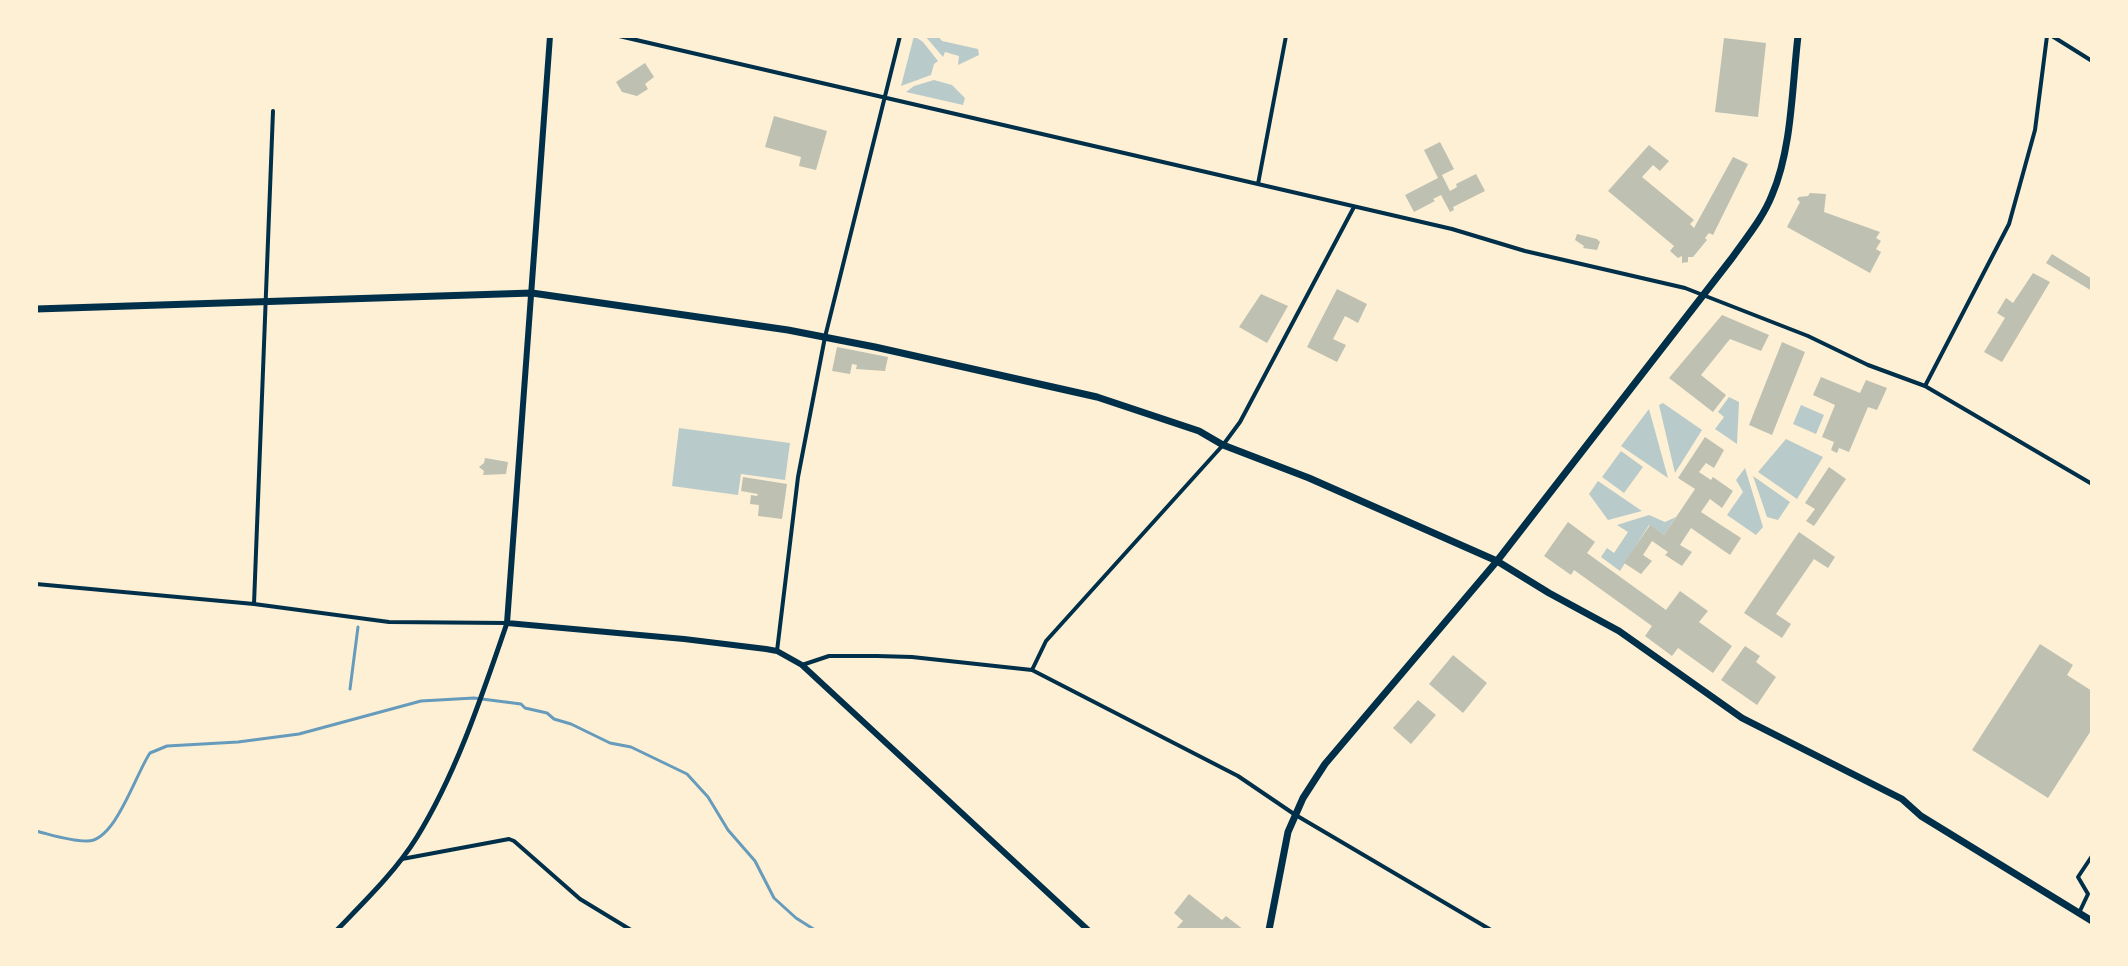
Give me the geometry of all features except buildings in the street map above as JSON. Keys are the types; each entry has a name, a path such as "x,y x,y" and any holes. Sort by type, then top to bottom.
{"highway":[{"path":"1269,930 1294,814 1325,764 1497,561 1761,216 1778,181 1784,157 1798,36"},
{"path":"36,309 532,293 689,314 825,337 1097,397 1199,431 1223,445 1309,478 1497,561 1619,631 1742,718 1902,799 1921,816 2092,921"}],"main road":[{"path":"550,36 507,623 777,651 802,665 1088,930"}],"street":[{"path":"619,36 1452,229 1525,251 1653,279 1703,294 1808,336 1868,365 1925,386 2092,484"},
{"path":"777,651 798,477 825,337 900,36"},
{"path":"1258,184 1286,36"},
{"path":"1925,386 2009,224 2035,130 2050,36 2092,61"},
{"path":"254,604 273,111"},
{"path":"1032,670 1046,641 1223,445 1240,422 1354,207"},
{"path":"36,584 254,604 389,622 507,623 475,714 431,813 400,859 337,930"},
{"path":"802,665 829,656 888,656 1032,670 1238,776 1294,814 1491,930"},
{"path":"400,859 509,839 580,899 631,930"},
{"path":"2079,913 2088,894 2078,877 2092,856"}],"shaded area":[{"path":"914,36 938,61 931,75 901,86"},
{"path":"925,36 938,36 942,41 978,49 979,55 958,65 959,56 945,52 943,57"},
{"path":"934,80 952,85 965,98 963,105 906,92"},
{"path":"1729,397 1739,402 1737,444 1715,429 1724,417 1718,412"},
{"path":"1663,403 1702,430 1675,473 1659,405"},
{"path":"1801,405 1824,415 1816,434 1793,424"},
{"path":"1649,409 1668,478 1621,446"},
{"path":"679,428 790,443 785,480 741,474 738,495 672,486"},
{"path":"1786,439 1823,457 1797,499 1758,472"},
{"path":"1621,451 1643,467 1624,493 1602,477"},
{"path":"1745,468 1763,527 1756,535 1727,515 1743,492 1736,480"},
{"path":"1753,476 1790,502 1778,520 1767,517"},
{"path":"1598,481 1642,511 1608,520 1589,494"},
{"path":"1649,515 1665,522 1676,517 1664,535 1649,525 1620,571 1601,557 1607,548 1614,553 1628,532 1617,525"}],"waterway":[{"path":"350,689 358,627"},
{"path":"36,831 73,840 96,839 115,820 150,753 167,746 238,742 299,734 421,701 474,698 521,704 525,708 547,713 554,719 610,743 631,747 687,774 755,861 774,898 815,930"}]}
